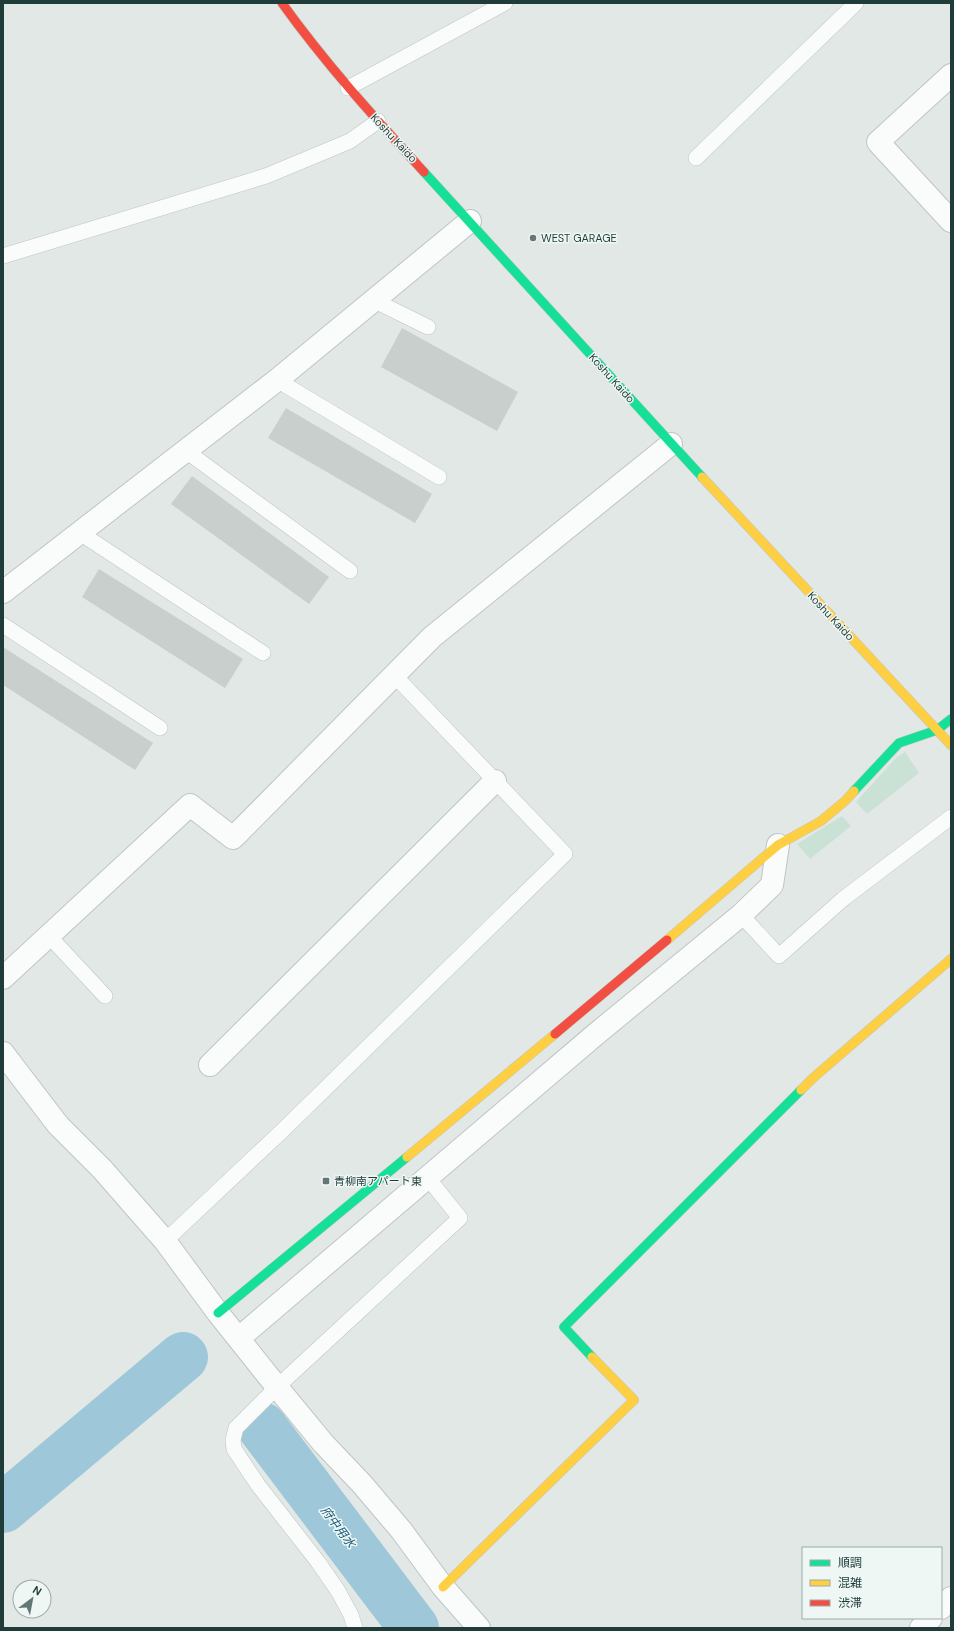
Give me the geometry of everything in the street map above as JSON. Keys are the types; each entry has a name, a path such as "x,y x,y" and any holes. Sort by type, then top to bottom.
{"street":[{"name":"Koshu Kaido","path":"282,3 301,30 378,122 470,221 671,444 951,745"},
{"path":"951,74 878,142 951,221"},
{"path":"3,592 277,380 375,301 470,221"},
{"path":"3,978 190,805 233,838 432,637 671,444"},
{"path":"218,1313 579,1013 778,845 821,821 845,801 874,768 899,743 937,730 951,719"},
{"path":"210,1065 495,781"},
{"path":"239,1338 596,1034 741,915 772,885 778,845"},
{"path":"442,1587 634,1400 564,1327 813,1078 951,959"},
{"path":"579,1013 596,1034"},
{"path":"3,1053 58,1125 102,1169 165,1241 218,1313 277,1387 323,1443 362,1484 396,1525 442,1587 479,1628"},
{"path":"942,1607 951,1598"},
{"path":"921,1628 930,1619"}],"lane":[{"path":"348,88 505,3"},
{"path":"696,158 856,3"},
{"path":"3,256 266,176 350,141 378,122"},
{"path":"375,301 428,327"},
{"path":"277,380 439,477"},
{"path":"186,451 350,571"},
{"path":"80,533 263,653"},
{"path":"3,625 160,728"},
{"path":"165,1241 283,1130 565,854 394,675"},
{"path":"741,915 779,956 843,899 951,818"},
{"path":"49,936 104,996"},
{"path":"355,1628 351,1615 326,1574 258,1484 234,1449 233,1440 236,1428 277,1387 460,1218 428,1178"}],"green space":[{"path":"905,752 919,773 867,814 856,802 896,758"},
{"path":"842,816 851,826 810,859 797,844"}],"building":[{"path":"402,328 518,392 497,431 381,367"},
{"path":"286,408 432,494 415,523 268,438"},
{"path":"192,476 329,577 309,604 171,504"},
{"path":"99,569 243,659 225,688 82,597"},
{"path":"3,647 153,743 135,770 3,685"}],"waterway":[{"path":"3,1508 183,1357"},
{"name":"府中用水","path":"262,1427 414,1628"}],"traffic: fast":[{"path":"424,172 702,477"},
{"path":"854,791 899,743 937,730 951,719"},
{"path":"592,1357 564,1327 801,1090"},
{"path":"218,1313 407,1157"}],"traffic: slow":[{"path":"702,477 951,745"},
{"path":"667,940 778,845 821,821 845,801 854,791"},
{"path":"801,1090 951,959"},
{"path":"407,1157 555,1034"},
{"path":"443,1587 634,1400 592,1357"}],"traffic: jam":[{"path":"282,3 298,25 368,110 424,172"},
{"path":"555,1034 667,940"}],"place":[{"name":"WEST GARAGE","path":"533,238"},
{"name":"青柳南アパート東","path":"326,1181"}]}
